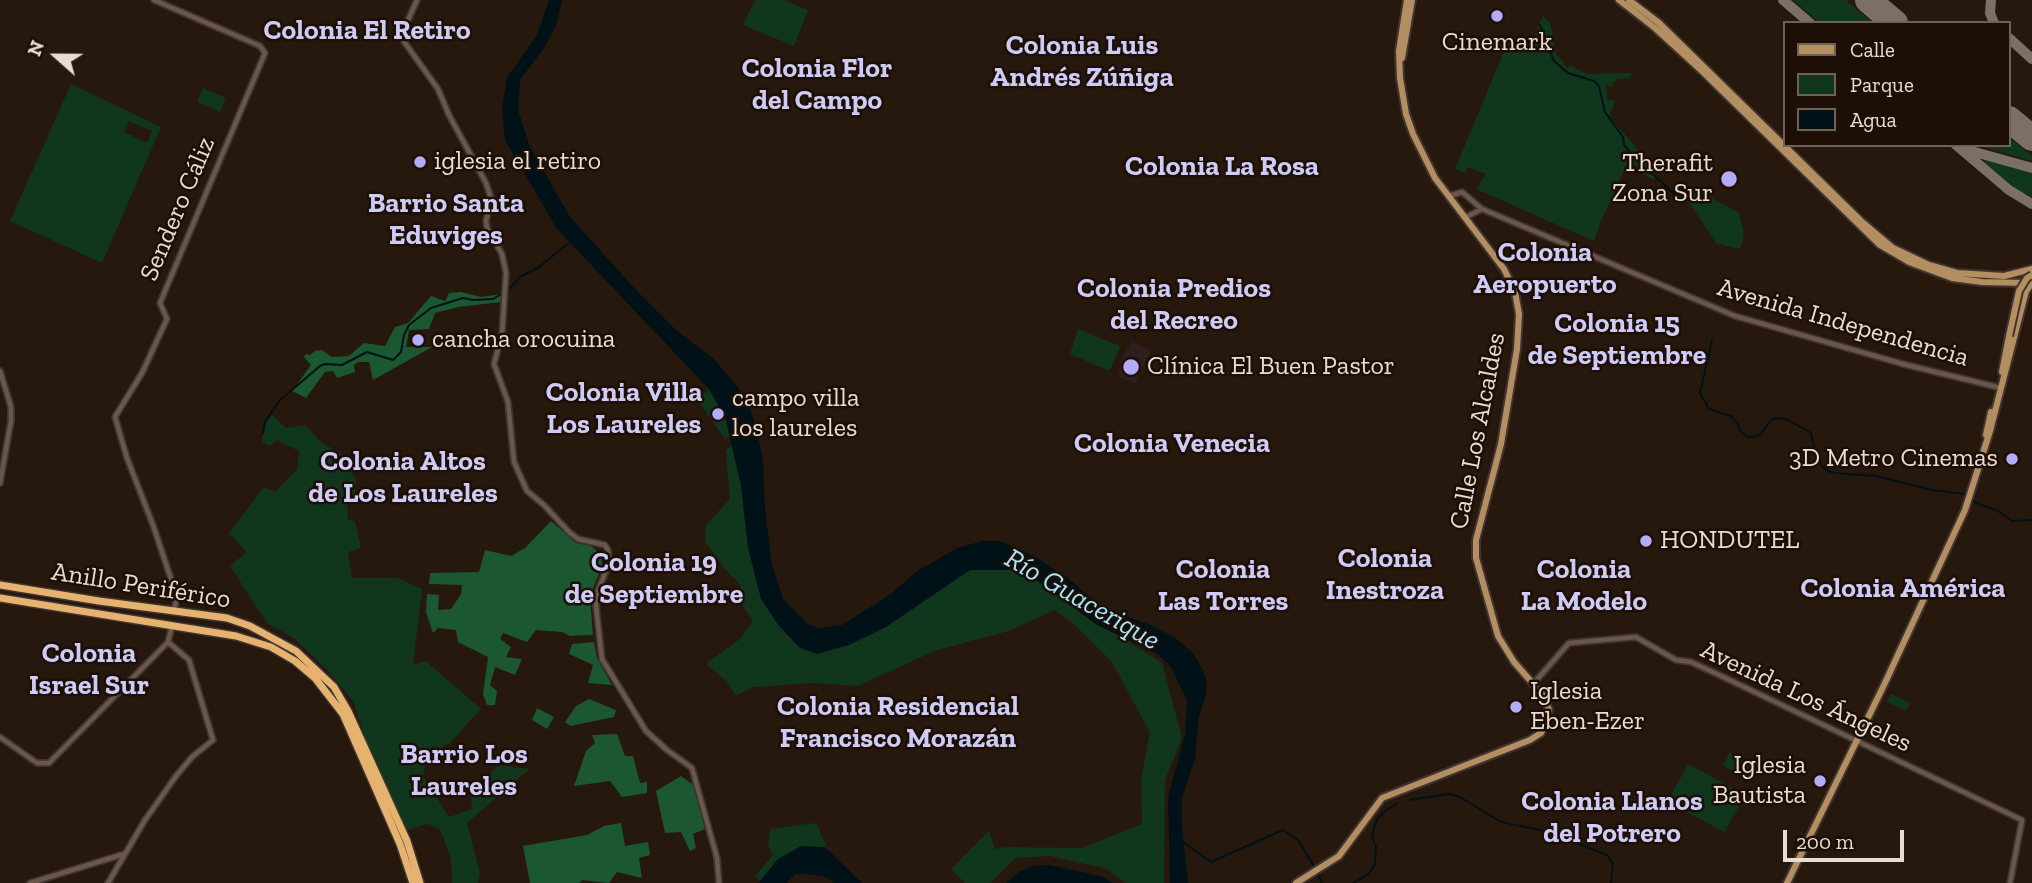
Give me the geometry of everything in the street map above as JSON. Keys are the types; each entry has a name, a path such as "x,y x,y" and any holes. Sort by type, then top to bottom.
{"highway":[{"name":"Anillo Periférico","path":"0,585 209,615 250,625 307,660 334,687 345,704 407,841 420,883"},
{"path":"66,608 63,603 69,596"},
{"name":"Anillo Periférico","path":"0,598 250,639 271,647 306,669 327,691 342,714 403,851 414,883"},
{"path":"206,630 214,623 209,615"}],"main road":[{"name":"Calle Los Alcaldes","path":"1296,883 1320,869 1348,846 1382,798 1517,746 1541,733 1549,710 1547,701 1504,648 1498,636 1480,572 1476,547 1480,520 1501,444 1520,314 1507,273 1436,178 1413,134 1406,114 1399,51 1410,0"},
{"path":"1619,0 1721,86 1784,147"},
{"path":"1629,0 1659,23 1869,235 1890,251 1925,269 1952,278 1982,282 2032,283"},
{"path":"1784,147 1893,248 1929,265 1957,273 2004,276 2032,269"},
{"path":"2000,387 2019,291 2032,275"},
{"path":"2001,372 2021,299 2018,283"},
{"path":"1787,883 1965,510 2026,291 2032,283"}],"street":[{"name":"Sendero Cáliz","path":"154,0 264,49 265,53 160,303 167,319 142,373 115,417 177,597 174,611"},
{"path":"417,0 404,29 403,40 438,89 491,198 487,228 502,254 506,273 502,334 494,365 508,402 514,463 527,491 544,505 569,533 578,539 605,545 608,550 609,563 598,591 596,606 602,659 646,731 692,768 717,858 719,883"},
{"name":"Avenida Independencia","path":"1449,196 1462,192 1482,209 1735,316 1902,364 2000,387"},
{"path":"1466,217 1475,210 1482,209"},
{"path":"0,371 11,407 0,483"},
{"path":"0,737 37,763 49,763 168,642 172,625"},
{"name":"Avenida Los Ángeles","path":"1533,684 1569,643 1636,637 1676,660 1691,662 1711,671 2022,820 2010,883"},
{"path":"108,883 145,820 176,776 192,757 213,740 189,660 168,642"},
{"path":"30,883 125,854"}],"shaded area":[{"name":"Clínica El Buen Pastor","path":"1132,341 1151,350 1135,383 1118,376 1122,358"}],"green space":[{"path":"755,0 784,0 808,10 794,46 743,25"},
{"path":"1793,0 1846,0 1871,21 1818,21"},
{"path":"1543,16 1550,22 1556,55 1568,68 1570,65 1586,74 1633,73 1630,78 1617,79 1612,87 1606,85 1607,99 1615,102 1609,116 1646,159 1657,167 1654,180 1642,173 1633,162 1626,166 1594,241 1476,189 1486,174 1468,167 1465,173 1455,169 1508,42 1528,51"},
{"path":"71,84 161,127 102,263 10,221","holes":["129,121 152,131 147,143 124,132"]},
{"path":"203,88 226,98 220,112 197,102"},
{"path":"2011,139 2032,156 2032,161 1984,147 2011,147"},
{"path":"1986,159 2032,172 2032,197 2018,190 1984,162"},
{"path":"1698,190 1739,213 1744,235 1740,249 1716,243 1689,202 1692,193"},
{"path":"461,292 481,297 501,294 501,302 458,307 435,313 429,329 409,330 406,347 432,347 373,380 369,362 358,362 354,365 355,372 337,378 333,371 325,372 306,398 292,391 311,365 304,357 306,354 322,350 332,357 349,356 364,343 385,346 395,327 408,323 431,296 445,301 449,293"},
{"path":"1078,329 1120,346 1111,368 1107,370 1070,354"},
{"name":"campo villa los laureles","path":"711,389 740,429 725,439 696,398"},
{"path":"272,415 286,428 305,425 323,444 342,453 356,481 354,503 347,505 348,520 355,521 361,548 348,552 352,578 398,578 422,589 413,665 426,661 481,709 450,743 427,756 423,776 449,817 472,809 471,796 498,765 529,769 467,823 480,874 478,883 452,883 451,859 440,829 427,824 404,831 366,740 353,701 327,670 294,638 267,623 230,566 247,552 229,533 264,487 275,492 297,470 299,451 277,440 270,446 262,442 264,426"},
{"path":"743,438 765,602 824,651 952,564 1031,567 1109,629 1162,663 1182,738 1165,780 1164,883 1126,883 1107,869 1050,856 1016,858 990,883 965,883 951,869 989,831 995,849 1082,848 1142,824 1141,780 1150,733 1112,662 1073,623 1054,610 1009,631 937,650 857,686 813,683 753,687 736,696 725,680 706,664 740,639 753,621 737,597 741,585 724,568 705,541 706,525 730,499 726,450"},
{"path":"551,521 576,543 591,546 601,554 602,566 590,596 593,635 570,636 562,632 536,630 527,642 503,633 500,639 511,647 506,657 522,659 515,675 495,667 490,685 497,691 495,705 487,705 483,694 488,657 458,642 456,630 438,628 433,633 426,612 427,594 439,595 438,610 451,609 461,594 462,585 429,584 430,573 479,572 485,550 511,556 525,548"},
{"path":"594,642 597,658 612,685 588,683 593,665 569,654 572,644"},
{"path":"1891,694 1910,703 1906,711 1887,702"},
{"path":"589,699 616,710 614,717 570,726 565,722 576,706"},
{"path":"537,708 554,717 547,729 532,720"},
{"path":"617,734 625,756 633,756 640,783 647,782 647,793 622,797 610,781 574,786 586,751 595,743 592,735"},
{"path":"1729,753 1759,767 1753,780 1723,766"},
{"path":"1688,764 1746,795 1724,832 1668,801"},
{"path":"681,776 695,786 705,829 693,834 696,848 690,851 681,832 665,833 656,791"},
{"path":"621,823 625,846 648,842 650,855 639,858 642,878 617,872 609,883 582,880 579,883 530,883 523,846 587,835 604,826"},
{"path":"816,823 830,854 809,846 785,855 767,883 761,883 755,876 773,855 768,845 771,829"}],"water":[{"name":"Río Guacerique","path":"549,0 562,0 557,23 544,48 520,80 518,110 530,147 570,217 638,292 677,331 715,360 745,396 756,425 763,462 772,565 783,599 808,624 818,628 842,625 891,594 916,572 957,548 983,541 999,541 1034,556 1069,579 1102,608 1151,625 1175,638 1193,653 1207,683 1199,716 1195,758 1182,798 1182,828 1188,883 1170,883 1168,798 1185,734 1187,701 1171,667 1158,654 1097,625 1036,580 1017,570 970,570 886,627 849,645 817,654 800,648 779,626 761,599 748,548 741,486 726,420 709,389 557,229 505,140 502,107 507,78 537,35"},
{"path":"801,846 825,847 862,883 834,883 826,877 796,874 786,883 758,883 778,859"},
{"path":"1049,865 1101,876 1113,883 1006,883 1031,866"}],"waterway":[{"path":"1540,25 1554,61 1568,73 1594,81 1599,86 1605,112 1623,137 1624,145 1644,169 1682,201"},
{"path":"540,266 569,243"},
{"path":"510,288 520,277 539,267"},
{"path":"263,433 265,422 280,400 320,366 342,365 367,352 393,360 401,352 409,325 431,308 463,298 493,299 503,293"},
{"path":"1712,340 1700,393 1709,409 1731,416 1741,432 1748,437 1761,434 1771,420 1786,419 1811,433 1822,466 1828,471 1876,476 1932,490 1964,494 2012,521 2032,520"},
{"path":"1410,800 1449,794 1460,797 1501,822 1545,831 1607,855 1613,864 1611,883"},
{"path":"1353,883 1369,874 1375,864 1376,847 1372,835 1377,819 1398,803"},
{"path":"1182,841 1211,862 1283,830 1298,840 1315,868"},
{"path":"1317,873 1322,883"}],"taxiway":[{"path":"1783,0 1808,21"},
{"path":"1991,0 1990,13 1993,21"},
{"path":"1884,14 1887,21"},
{"path":"2011,40 2032,59"},
{"path":"1958,147 2009,190 2032,204"},
{"path":"1964,149 2032,168"}],"runway":[{"path":"1868,0 1893,21"},
{"path":"2011,121 2032,138"}],"place":[{"name":"Cinemark","path":"1497,16"},
{"name":"iglesia el retiro","path":"420,162"},
{"name":"Therafit Zona Sur","path":"1729,179"},
{"name":"cancha orocuina","path":"418,340"},
{"name":"Clínica El Buen Pastor","path":"1131,367"},
{"name":"campo villa los laureles","path":"718,414"},
{"name":"3D Metro Cinemas","path":"2012,459"},
{"name":"HONDUTEL","path":"1646,541"},
{"name":"Iglesia Eben-Ezer","path":"1516,707"},
{"name":"Iglesia Bautista","path":"1820,781"}],"district":[{"name":"Colonia El Retiro","path":"367,31"},
{"name":"Colonia Luis Andrés Zúñiga","path":"1082,62"},
{"name":"Colonia Flor del Campo","path":"817,85"},
{"name":"Colonia La Rosa","path":"1222,167"},
{"name":"Barrio Santa Eduviges","path":"446,220"},
{"name":"Colonia Aeropuerto","path":"1545,269"},
{"name":"Colonia Predios del Recreo","path":"1174,305"},
{"name":"Colonia 15 de Septiembre","path":"1617,340"},
{"name":"Colonia Villa Los Laureles","path":"624,409"},
{"name":"Colonia Venecia","path":"1172,444"},
{"name":"Colonia Altos de Los Laureles","path":"403,478"},
{"name":"Colonia Inestroza","path":"1385,575"},
{"name":"Colonia 19 de Septiembre","path":"654,579"},
{"name":"Colonia Las Torres","path":"1223,586"},
{"name":"Colonia La Modelo","path":"1584,586"},
{"name":"Colonia América","path":"1903,589"},
{"name":"Colonia Israel Sur","path":"89,670"},
{"name":"Colonia Residencial Francisco Morazán","path":"898,723"},
{"name":"Barrio Los Laureles","path":"464,771"},
{"name":"Colonia Llanos del Potrero","path":"1612,818"}]}
